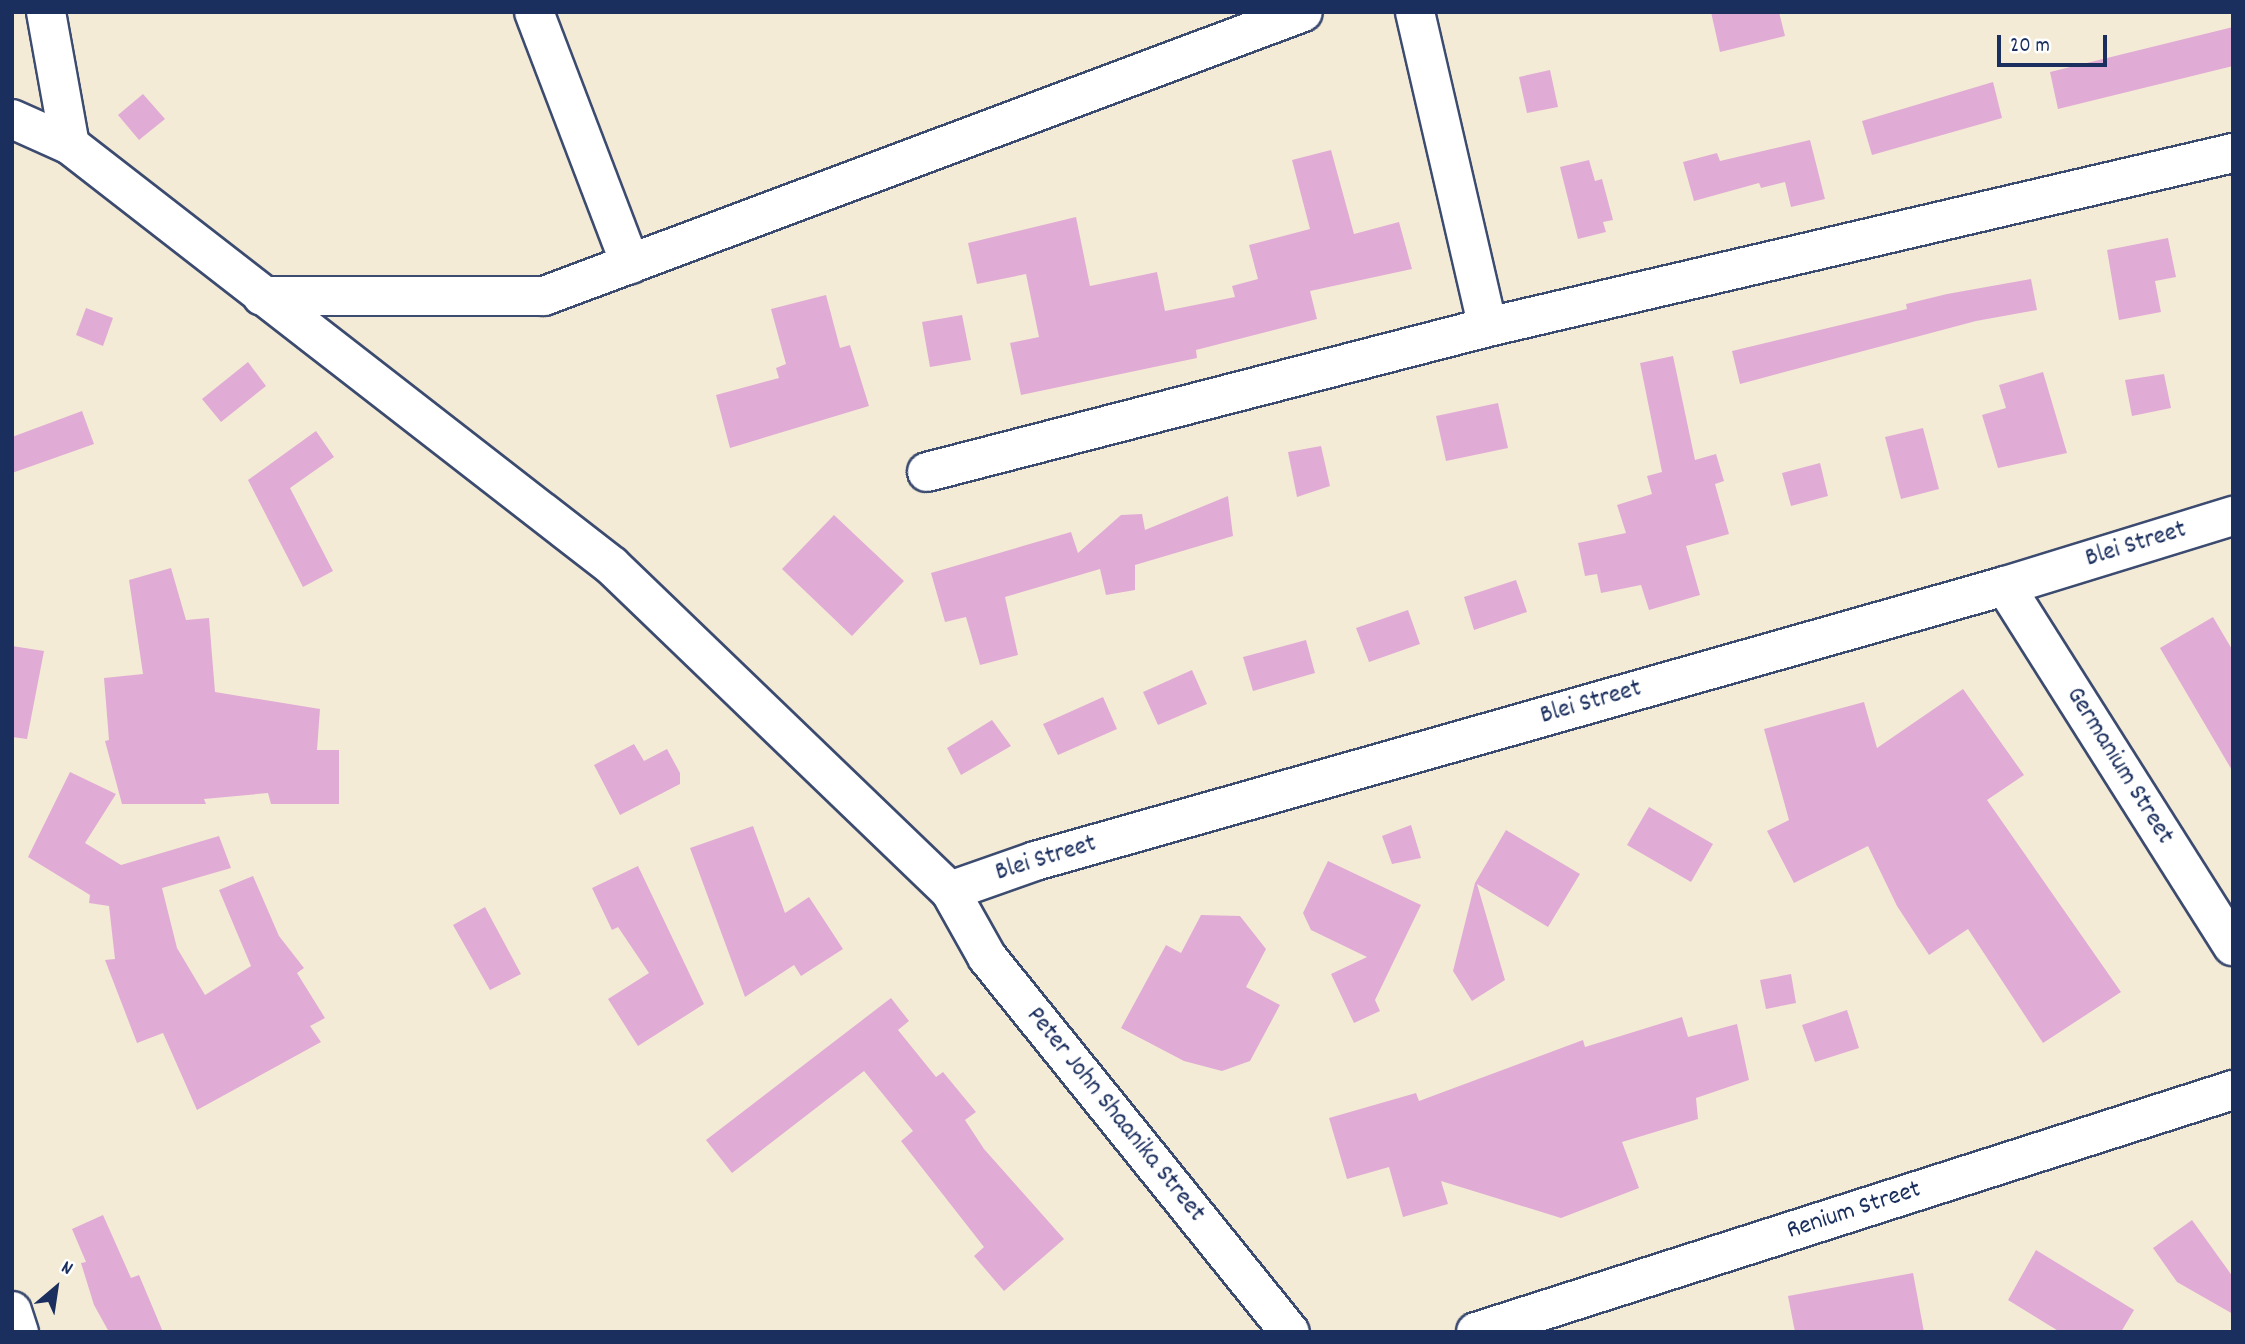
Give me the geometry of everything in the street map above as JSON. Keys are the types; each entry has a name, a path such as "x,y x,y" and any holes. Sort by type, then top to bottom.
{"street":[{"path":"46,12 70,145"},
{"path":"534,12 629,264"},
{"path":"262,296 544,296 1303,12"},
{"path":"1415,12 1488,327"},
{"name":"Peter John Shaanika Street","path":"12,119 70,145 612,566 950,891 987,957 1290,1332"},
{"path":"927,472 1488,327 2233,153"},
{"name":"Blei Street","path":"950,891 1035,861 2005,586 2233,516"},
{"name":"Germanium Street","path":"2005,586 2233,946"},
{"name":"Renium Street","path":"1476,1332 2233,1090"},
{"path":"12,1311 19,1332"}],"building":[{"path":"1711,12 1779,12 1785,36 1720,52"},
{"path":"2233,27 2233,66 2058,109 2050,72"},
{"path":"1550,70 1558,107 1527,113 1519,77"},
{"path":"1993,82 2002,118 1872,155 1862,121"},
{"path":"143,94 165,119 139,140 118,115"},
{"path":"1810,140 1825,199 1791,207 1785,182 1761,188 1759,183 1694,201 1683,162 1717,153 1720,161"},
{"path":"1331,150 1354,234 1399,222 1412,269 1310,291 1317,319 1196,350 1197,358 1021,395 1010,343 1039,337 1026,274 977,284 968,243 1076,217 1090,286 1157,272 1165,311 1235,297 1232,286 1258,279 1249,245 1310,229 1292,160"},
{"path":"1589,160 1595,181 1602,179 1613,220 1603,222 1606,232 1578,239 1560,167"},
{"path":"2168,238 2176,277 2155,281 2161,312 2119,320 2107,250"},
{"path":"2031,279 2037,310 1976,321 1740,384 1732,351 1907,309 1906,304 1947,294"},
{"path":"826,295 840,348 850,345 869,406 730,448 716,395 779,378 776,368 786,364 771,309"},
{"path":"86,308 113,318 103,346 76,335"},
{"path":"962,315 971,360 930,367 922,322"},
{"path":"1673,356 1695,460 1716,454 1724,481 1715,484 1729,534 1686,546 1700,595 1649,610 1641,585 1601,593 1597,574 1585,576 1578,543 1626,533 1617,505 1652,494 1647,476 1662,472 1640,363"},
{"path":"248,362 266,386 221,422 202,399"},
{"path":"2043,372 2067,453 1998,468 1982,415 2006,408 1999,385"},
{"path":"2164,374 2171,408 2132,416 2125,380"},
{"path":"1498,403 1508,448 1446,461 1436,416"},
{"path":"82,411 94,444 12,473 12,437"},
{"path":"1923,428 1939,489 1901,499 1885,437"},
{"path":"316,431 334,457 290,488 333,571 303,587 248,480"},
{"path":"1321,446 1330,486 1297,497 1288,452"},
{"path":"1820,463 1828,496 1791,506 1782,473"},
{"path":"1228,496 1233,536 1135,565 1135,590 1106,595 1100,569 1005,597 1018,655 980,665 966,617 945,622 931,573 1071,532 1078,553 1121,515 1142,514 1145,530"},
{"path":"834,515 904,581 852,636 782,569"},
{"path":"171,568 186,620 209,618 215,692 320,709 317,750 339,750 339,804 271,804 268,793 204,799 206,804 122,804 105,741 109,740 104,678 143,674 129,580"},
{"path":"1516,580 1527,612 1474,630 1464,597"},
{"path":"1408,610 1420,644 1369,662 1356,628"},
{"path":"2213,617 2233,651 2233,772 2160,648"},
{"path":"1306,640 1315,673 1253,691 1243,657"},
{"path":"12,646 44,651 27,739 12,737"},
{"path":"1192,670 1207,704 1158,725 1143,692"},
{"path":"1963,689 2024,775 1987,800 2121,992 2043,1043 1968,929 1929,955 1897,906 1868,846 1794,883 1767,831 1789,820 1764,729 1864,702 1877,748"},
{"path":"1103,697 1117,729 1058,755 1043,724"},
{"path":"992,720 1011,746 961,775 947,748"},
{"path":"634,744 644,761 667,749 680,773 680,784 620,815 594,765"},
{"path":"70,772 116,794 85,843 121,865 219,836 231,868 162,888 177,948 205,995 251,966 219,890 253,876 279,936 304,968 297,973 325,1018 310,1026 321,1042 197,1110 163,1033 137,1043 105,960 115,959 109,906 89,903 90,895 28,857"},
{"path":"1649,807 1713,844 1691,882 1627,845"},
{"path":"1411,825 1421,858 1392,864 1382,836"},
{"path":"753,826 785,913 809,897 843,949 801,976 794,965 745,997 690,848"},
{"path":"1506,830 1580,874 1548,927 1477,884 1505,980 1472,1001 1453,971 1475,883"},
{"path":"1328,861 1421,905 1375,1000 1380,1011 1354,1023 1331,974 1367,957 1311,930 1303,913"},
{"path":"638,866 704,1004 638,1046 608,999 649,973 618,927 612,930 592,888"},
{"path":"485,907 521,974 490,990 453,925"},
{"path":"1201,915 1240,916 1266,949 1246,987 1280,1005 1250,1061 1222,1071 1184,1061 1121,1028 1166,945 1181,953"},
{"path":"1791,974 1796,1003 1766,1009 1760,980"},
{"path":"891,998 909,1021 898,1030 936,1077 943,1072 976,1112 965,1120 984,1149 1064,1239 1004,1291 974,1256 984,1247 901,1141 913,1131 864,1071 732,1173 706,1140"},
{"path":"1847,1010 1859,1048 1815,1062 1802,1025"},
{"path":"1682,1017 1688,1037 1737,1024 1749,1080 1696,1098 1698,1119 1622,1142 1639,1188 1561,1218 1441,1181 1448,1204 1403,1217 1389,1167 1347,1179 1329,1118 1416,1093 1419,1101 1583,1040 1585,1047"},
{"path":"103,1215 131,1278 139,1275 163,1332 109,1332 94,1305 81,1263 86,1262 72,1229"},
{"path":"2192,1220 2233,1277 2233,1314 2177,1282 2153,1248"},
{"path":"2036,1250 2134,1310 2121,1332 2060,1332 2008,1300"},
{"path":"1913,1273 1924,1332 1795,1332 1788,1296"}]}
